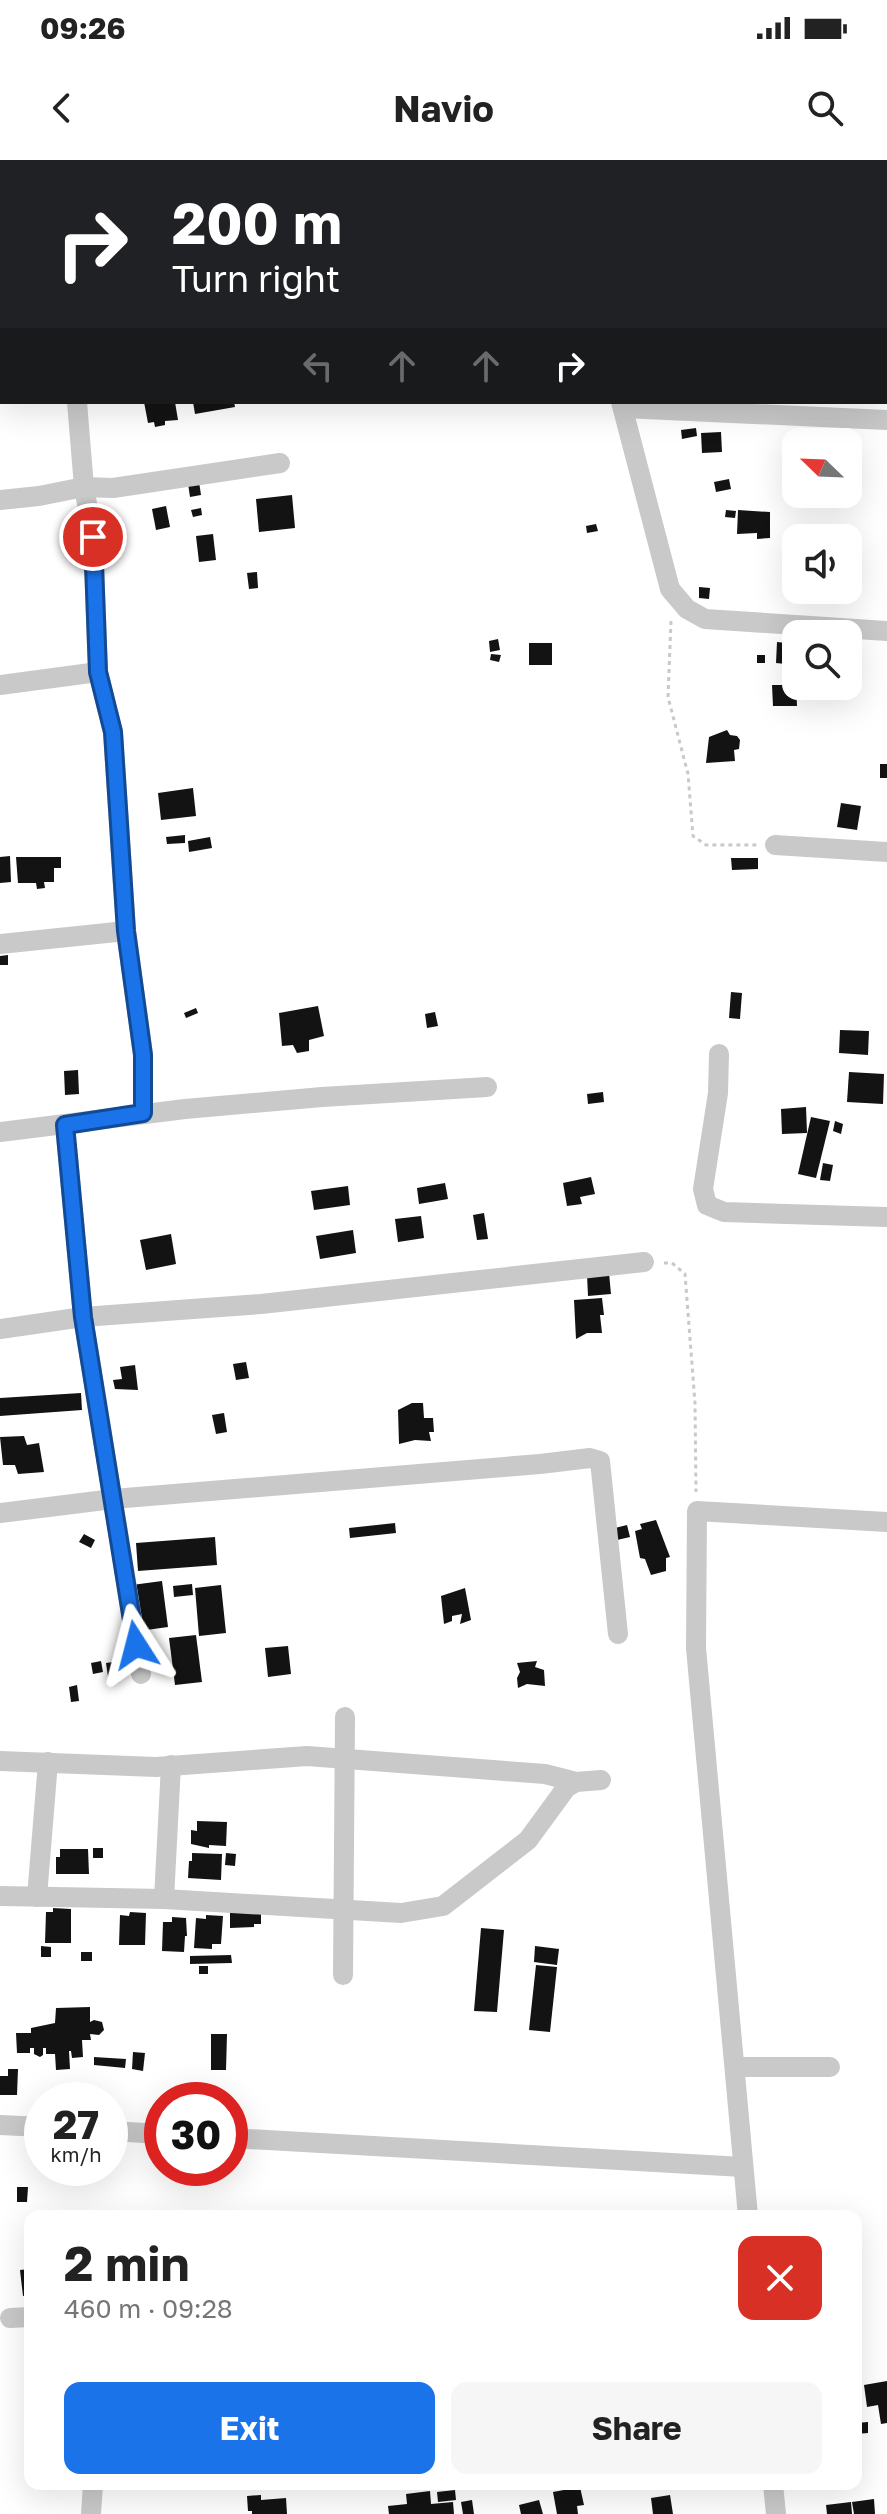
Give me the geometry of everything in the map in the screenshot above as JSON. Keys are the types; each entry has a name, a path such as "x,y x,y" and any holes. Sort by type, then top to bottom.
{"street":[{"path":"77,404 84,487 93,537 98,672 113,732 126,931 143,1055 143,1113"},
{"path":"887,420 622,405 670,589 687,609 705,619 887,631"},
{"path":"0,500 84,487 113,488 280,463"},
{"path":"0,685 98,672"},
{"path":"775,845 887,852"},
{"path":"0,944 126,931"},
{"path":"719,1054 718,1093 703,1189 707,1205 724,1212 887,1217"},
{"path":"0,1132 143,1113 322,1097 487,1087"},
{"path":"65,1125 83,1317 141,1674"},
{"path":"0,1329 83,1317 261,1304 644,1262"},
{"path":"0,1513 113,1499 590,1458 600,1461 618,1634"},
{"path":"747,2210 696,1648 697,1511 887,1522"},
{"path":"343,1975 345,1717"},
{"path":"0,1761 171,1765 307,1756 545,1774 576,1782 601,1780"},
{"path":"37,1897 48,1762"},
{"path":"164,1899 171,1765"},
{"path":"0,1896 164,1899 401,1913 443,1906 528,1840 566,1788 576,1782"},
{"path":"735,2067 830,2067"},
{"path":"0,2125 24,2126"},
{"path":"248,2139 743,2167"},
{"path":"91,2514 93,2490"},
{"path":"774,2490 776,2514"}],"path":[{"path":"671,620 668,697 688,774 693,836 706,845 775,845"},
{"path":"644,1262 672,1263 685,1274 695,1403 697,1511"}],"building":[{"path":"144,404 175,404 178,420 165,421 165,425 155,427 154,422 148,423"},
{"path":"193,404 234,404 235,407 195,414"},
{"path":"696,428 697,436 682,439 681,430"},
{"path":"721,432 722,452 702,453 701,433"},
{"path":"198,475 201,495 190,497 187,477"},
{"path":"729,479 731,489 716,492 714,482"},
{"path":"292,495 295,528 259,532 256,499"},
{"path":"166,506 170,527 156,530 152,509"},
{"path":"201,508 202,515 193,517 191,510"},
{"path":"726,510 736,511 735,518 725,517"},
{"path":"738,510 770,512 770,538 757,539 757,533 737,534"},
{"path":"596,524 598,531 587,533 586,526"},
{"path":"213,534 216,560 199,562 196,536"},
{"path":"257,572 258,588 249,589 247,573"},
{"path":"699,587 710,588 709,599 699,598"},
{"path":"498,639 500,650 490,652 489,641"},
{"path":"777,642 782,643 782,664 776,663"},
{"path":"529,643 552,643 552,665 529,665"},
{"path":"491,654 501,655 499,662 490,660"},
{"path":"757,655 765,655 765,663 757,663"},
{"path":"772,685 782,685 782,700 797,700 797,706 773,706"},
{"path":"727,730 740,740 739,749 734,750 735,761 706,763 709,737"},
{"path":"880,764 887,764 887,778 880,778"},
{"path":"193,788 196,816 161,820 158,793"},
{"path":"841,803 861,806 857,830 837,827"},
{"path":"185,835 185,843 167,844 166,837"},
{"path":"210,837 212,848 189,852 188,841"},
{"path":"10,856 11,882 0,883 0,857"},
{"path":"16,857 61,857 61,868 54,868 54,882 44,882 45,888 37,889 36,883 18,883"},
{"path":"731,858 758,858 758,869 732,870"},
{"path":"8,955 8,965 0,965 0,956"},
{"path":"731,992 742,993 740,1019 729,1018"},
{"path":"318,1006 324,1036 309,1040 309,1051 297,1053 293,1045 282,1046 279,1013"},
{"path":"196,1008 198,1013 186,1018 184,1013"},
{"path":"435,1012 438,1026 427,1028 425,1014"},
{"path":"840,1030 869,1031 868,1055 839,1053"},
{"path":"78,1070 79,1094 65,1095 64,1071"},
{"path":"849,1072 884,1074 883,1104 847,1102"},
{"path":"603,1092 604,1102 588,1104 587,1094"},
{"path":"806,1107 807,1133 782,1134 781,1109"},
{"path":"811,1117 830,1121 816,1178 798,1174"},
{"path":"835,1121 843,1124 841,1134 833,1131"},
{"path":"823,1163 833,1165 830,1181 820,1180"},
{"path":"591,1177 595,1194 580,1197 582,1204 567,1206 563,1183"},
{"path":"445,1183 448,1199 419,1204 417,1188"},
{"path":"348,1186 350,1205 314,1210 311,1191"},
{"path":"484,1213 488,1239 477,1240 473,1215"},
{"path":"421,1216 424,1238 398,1242 395,1219"},
{"path":"353,1230 356,1253 320,1259 316,1236"},
{"path":"171,1234 176,1264 146,1270 140,1240"},
{"path":"609,1273 611,1294 588,1296 587,1275"},
{"path":"602,1298 602,1333 587,1333 576,1339 574,1300"},
{"path":"246,1362 249,1378 236,1380 233,1364"},
{"path":"135,1365 138,1390 115,1389 113,1380 122,1379 120,1367"},
{"path":"81,1393 82,1410 0,1416 0,1398"},
{"path":"412,1403 423,1403 424,1418 433,1418 434,1432 429,1432 431,1441 415,1440 399,1444 398,1410"},
{"path":"224,1413 227,1432 216,1434 212,1415"},
{"path":"24,1436 27,1445 39,1443 44,1472 18,1474 15,1465 3,1465 0,1437"},
{"path":"656,1520 670,1557 666,1558 666,1571 651,1575 645,1559 640,1558 635,1531 642,1529 640,1524"},
{"path":"395,1523 396,1533 350,1538 349,1528"},
{"path":"627,1525 630,1537 617,1540 615,1528"},
{"path":"84,1534 95,1540 91,1548 79,1542"},
{"path":"215,1537 217,1565 138,1571 136,1543"},
{"path":"162,1581 168,1627 139,1631 132,1585"},
{"path":"192,1584 193,1595 174,1597 173,1586"},
{"path":"221,1585 226,1633 199,1636 195,1588"},
{"path":"465,1588 471,1620 460,1624 462,1614 452,1616 452,1621 444,1624 441,1596"},
{"path":"196,1635 202,1682 175,1685 169,1638"},
{"path":"288,1646 291,1674 268,1677 265,1648"},
{"path":"101,1661 103,1672 93,1674 91,1663"},
{"path":"537,1661 535,1667 544,1670 545,1686 527,1684 518,1688 520,1672 517,1663"},
{"path":"113,1662 116,1682 109,1683 106,1663"},
{"path":"77,1685 79,1701 71,1702 69,1687"},
{"path":"197,1821 227,1822 226,1846 209,1845 209,1848 191,1844 191,1830 197,1831"},
{"path":"93,1848 103,1848 103,1858 93,1858"},
{"path":"60,1849 88,1849 89,1874 56,1874 56,1857 60,1857"},
{"path":"192,1853 222,1854 221,1880 188,1878"},
{"path":"226,1853 236,1854 235,1866 225,1865"},
{"path":"230,1907 261,1910 261,1924 230,1928"},
{"path":"53,1908 71,1909 71,1943 45,1943 46,1912 53,1912"},
{"path":"130,1912 146,1913 145,1945 119,1945 120,1915 129,1916"},
{"path":"206,1915 223,1916 221,1944 212,1944 212,1949 194,1948 196,1918 206,1919"},
{"path":"172,1917 186,1918 184,1952 162,1951 163,1922 172,1922"},
{"path":"481,1928 504,1930 497,2012 474,2011"},
{"path":"41,1946 51,1947 51,1957 41,1957"},
{"path":"535,1946 559,1949 557,1965 534,1962"},
{"path":"81,1952 92,1952 92,1961 81,1961"},
{"path":"231,1955 232,1963 190,1964 190,1956"},
{"path":"536,1965 557,1967 550,2032 529,2030"},
{"path":"199,1966 208,1966 208,1974 199,1974"},
{"path":"90,2007 90,2022 102,2022 104,2030 99,2035 90,2034 91,2040 82,2040 83,2057 72,2058 69,2051 70,2069 56,2070 55,2054 46,2054 46,2048 43,2048 40,2057 34,2054 34,2048 30,2048 30,2053 17,2053 16,2033 31,2033 31,2028 55,2023 56,2008"},
{"path":"211,2034 227,2034 226,2070 211,2070"},
{"path":"133,2052 145,2053 143,2071 132,2069"},
{"path":"94,2057 126,2059 125,2068 94,2065"},
{"path":"8,2069 18,2069 17,2095 0,2095 0,2076 8,2076"},
{"path":"17,2187 28,2187 27,2202 17,2202"},
{"path":"20,2270 24,2270 23,2296"},
{"path":"887,2381 887,2423 881,2424 878,2405 867,2407 864,2385"},
{"path":"862,2422 868,2422 868,2433 862,2434"},
{"path":"455,2490 456,2500 438,2502 437,2492"},
{"path":"581,2490 584,2505 577,2506 578,2514 557,2514 553,2492"},
{"path":"430,2491 431,2504 453,2502 454,2514 389,2514 388,2506 407,2504 406,2494"},
{"path":"261,2495 261,2500 286,2498 287,2514 252,2514 248,2511 247,2496"},
{"path":"670,2495 673,2514 653,2514 651,2498"},
{"path":"874,2499 875,2514 854,2514 852,2502"},
{"path":"472,2500 474,2514 463,2514 461,2502"},
{"path":"539,2500 543,2514 521,2514 519,2505"},
{"path":"851,2502 852,2514 827,2514 826,2505"}],"route":[{"path":"93,537 98,672 113,732 126,931 143,1055 143,1113 65,1125 83,1317 136,1645"}]}
